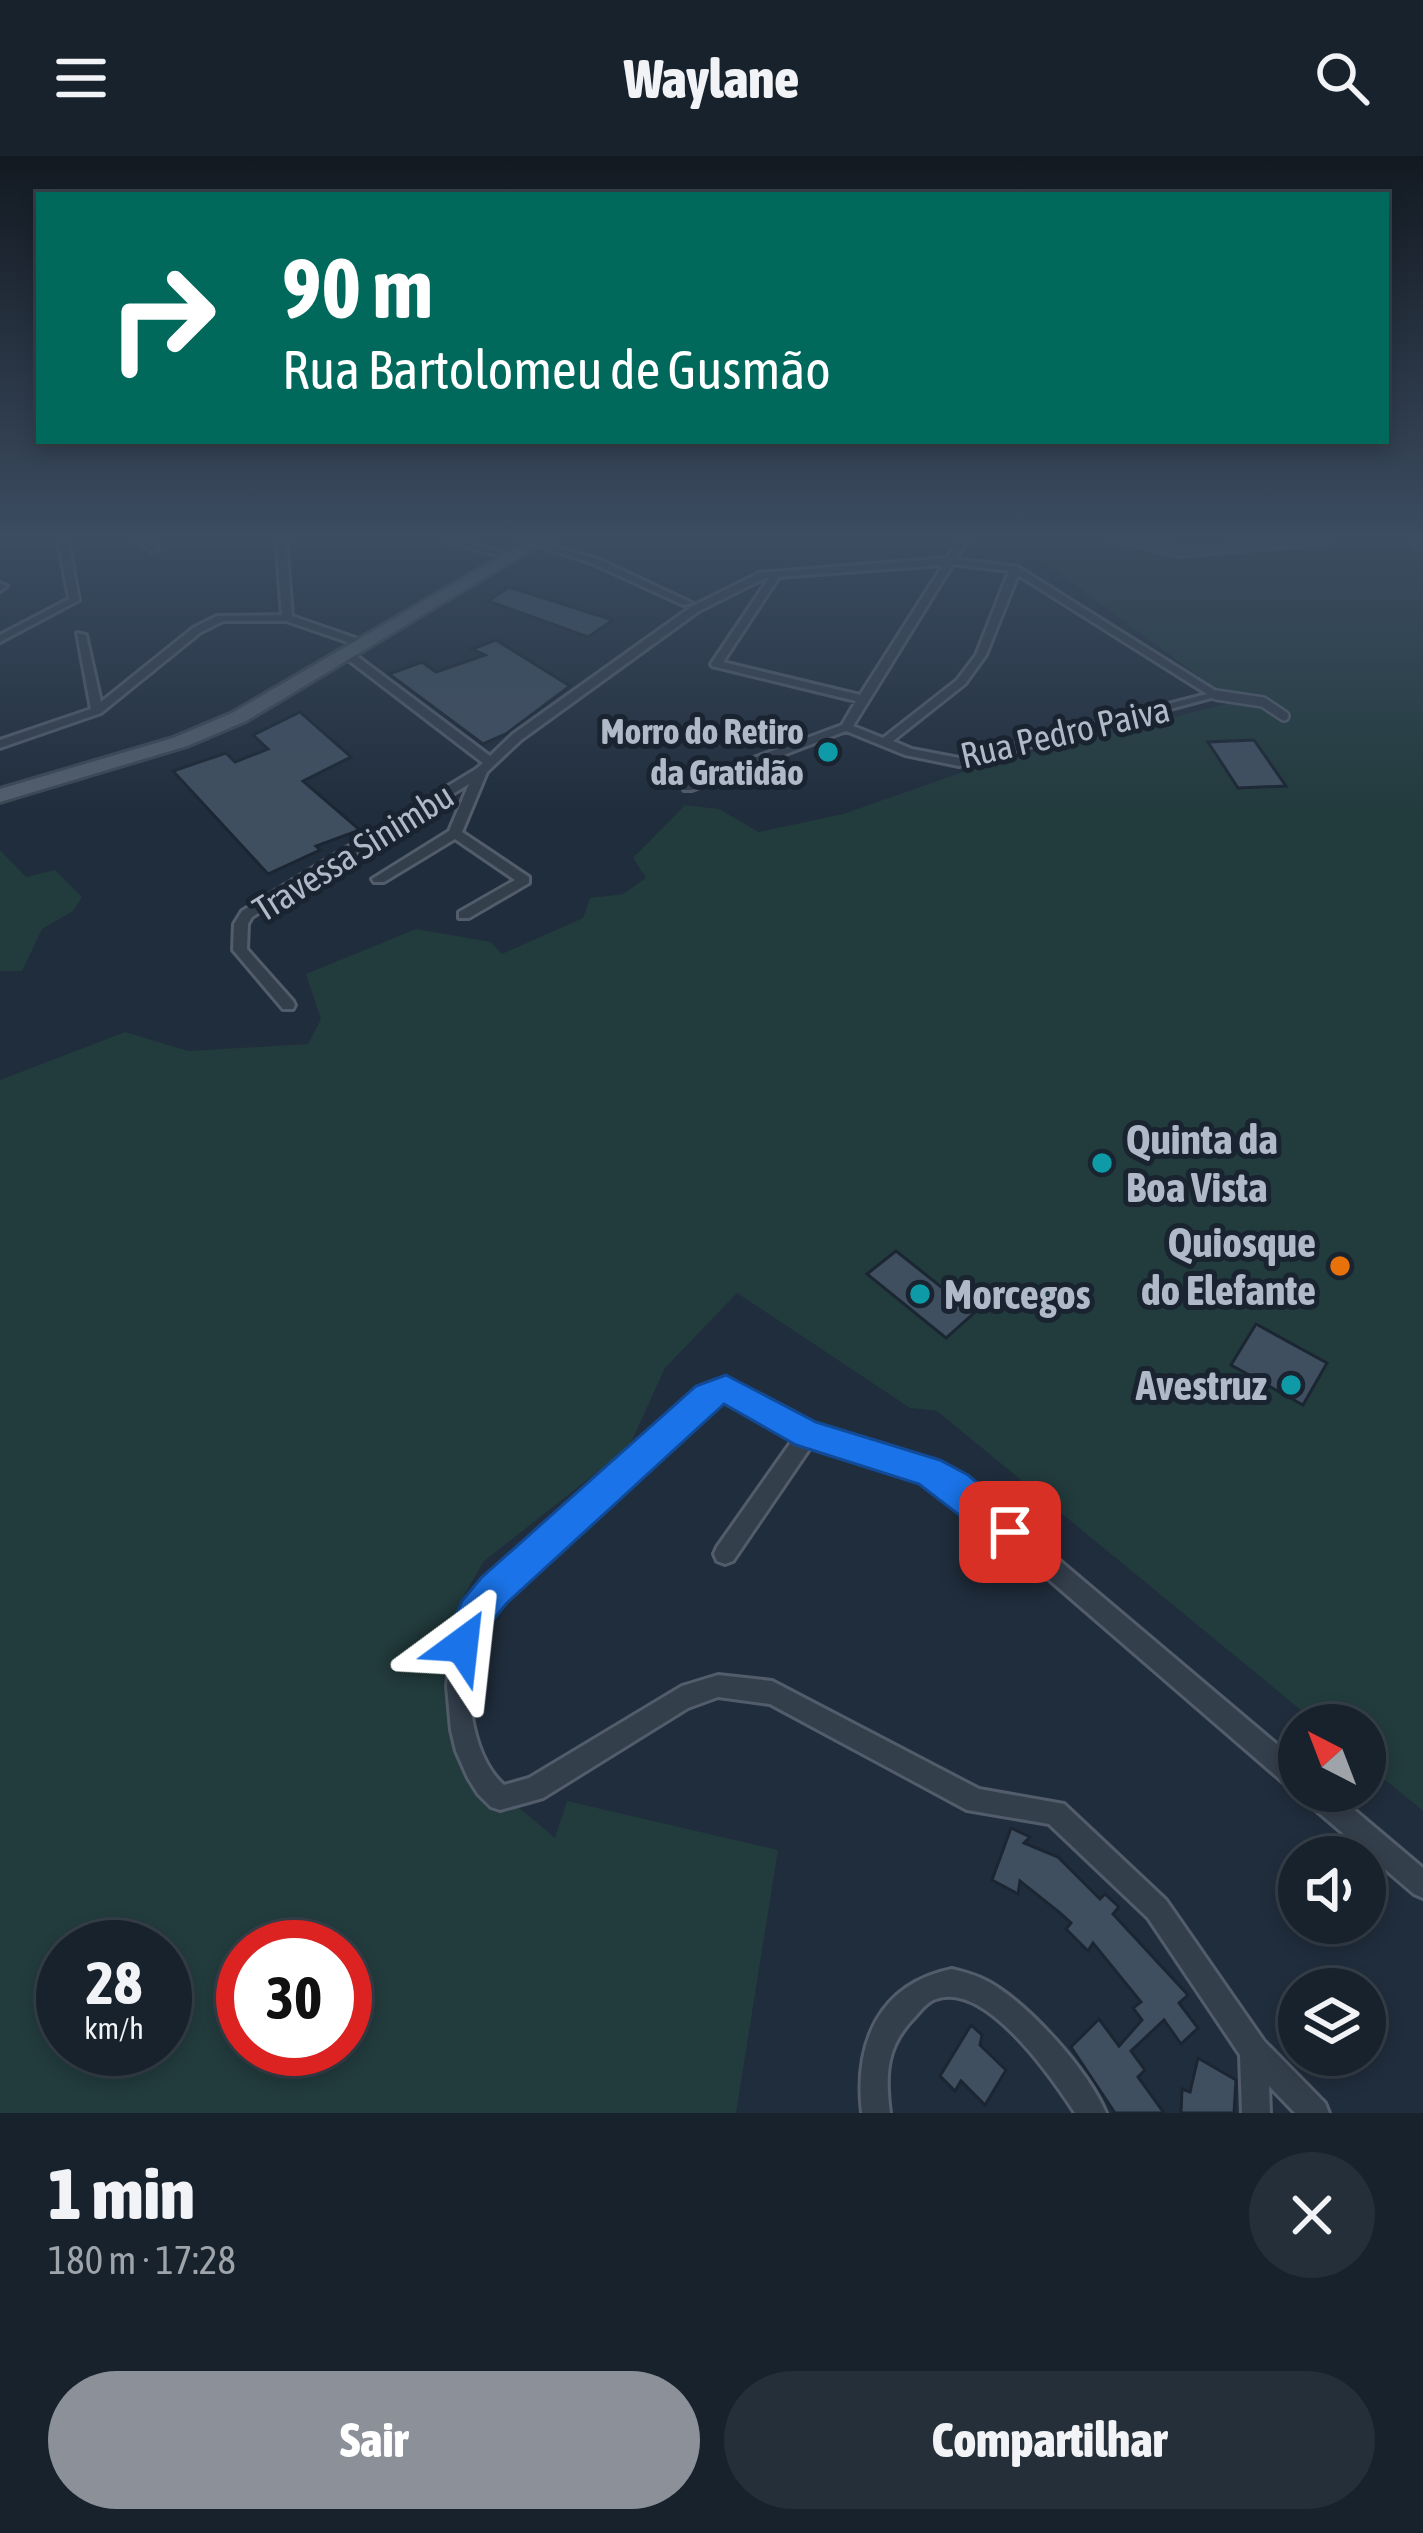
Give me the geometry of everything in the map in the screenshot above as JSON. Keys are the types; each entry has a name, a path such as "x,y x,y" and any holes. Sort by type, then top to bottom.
{"main road":[{"path":"0,796 180,742 239,717 383,631"}],"street":[{"path":"0,744 97,711 195,631"},
{"path":"317,631 355,648 484,766 455,832 379,879"},
{"name":"Travessa Sinimbu","path":"288,1005 238,943 247,914 484,766 665,631"},
{"path":"738,631 716,664 862,699"},
{"path":"688,787 846,727 906,631"},
{"path":"885,742 961,682 981,655 990,631"},
{"path":"1114,631 1216,695 1263,702 1284,716"},
{"path":"81,635 97,711"},
{"name":"Rua Pedro Paiva","path":"846,727 945,761 975,760 1216,695"},
{"path":"455,832 524,880 464,915"},
{"path":"1278,1761 956,1486 928,1471 808,1435 726,1389 715,1391 475,1613 462,1645 459,1690 472,1765 487,1789 500,1798 534,1789 682,1698 718,1686 772,1693 976,1801 1055,1813 1157,1909 1254,2051 1315,2113"},
{"path":"725,1554 808,1435"},
{"path":"1338,1812 1423,1885"},
{"path":"876,2113 871,2075 891,2020 930,1985 969,1983 1011,2012 1092,2113"},
{"path":"1254,2051 1256,2113"}],"green space":[{"path":"1138,631 1423,631 1423,1811 1386,1780 1386,1704 1293,1704 937,1411 910,1408 737,1293 665,1368 629,1447 483,1562 459,1605 449,1704 498,1790 555,1838 567,1801 778,1850 736,2113 0,2113 0,1080 125,1032 188,1051 308,1044 321,1019 306,974 416,929 491,942 502,954 583,918 590,898 623,894 646,878 633,858 685,805 719,809 759,832 843,814 986,764 1234,702"},
{"path":"0,850 26,877 55,870 82,897 73,911 42,929 22,971 0,971"}],"building":[{"path":"496,640 570,686 506,734 483,744 389,674 422,662 436,672 485,655 472,649"},
{"path":"300,712 351,757 303,781 360,830 316,846 320,850 268,874 173,771 226,753 235,762 268,749 253,735"},
{"path":"1254,740 1286,786 1238,788 1208,742"},
{"name":"Morcegos","path":"896,1251 974,1313 946,1338 867,1274"},
{"name":"Avestruz","path":"1256,1324 1327,1363 1303,1405 1231,1365"},
{"path":"1011,1828 1030,1837 1024,1843 1058,1857 1100,1899 1105,1894 1119,1907 1113,1914 1188,1995 1179,2003 1198,2028 1181,2044 1164,2020 1131,2051 1145,2070 1138,2077 1164,2113 1115,2113 1071,2047 1099,2019 1119,2046 1142,2020 1133,2008 1141,2002 1093,1943 1088,1951 1066,1929 1071,1923 1060,1913 1020,1881 1018,1894 992,1880"},
{"path":"971,2025 982,2035 980,2045 1006,2070 985,2105 961,2081 955,2091 940,2076"},
{"path":"1198,2058 1236,2080 1234,2113 1181,2113 1182,2089 1190,2092"}],"place":[{"name":"Morro do Retiro da Gratidão","path":"828,752"},
{"name":"Quinta da Boa Vista","path":"1102,1163"},
{"name":"Quiosque do Elefante","path":"1340,1266"},
{"name":"Morcegos","path":"920,1294"},
{"name":"Avestruz","path":"1291,1385"}],"route":[{"path":"462,1645 475,1613 494,1591 715,1391 726,1389 742,1396 808,1435 928,1471 956,1486 1010,1532"}]}
